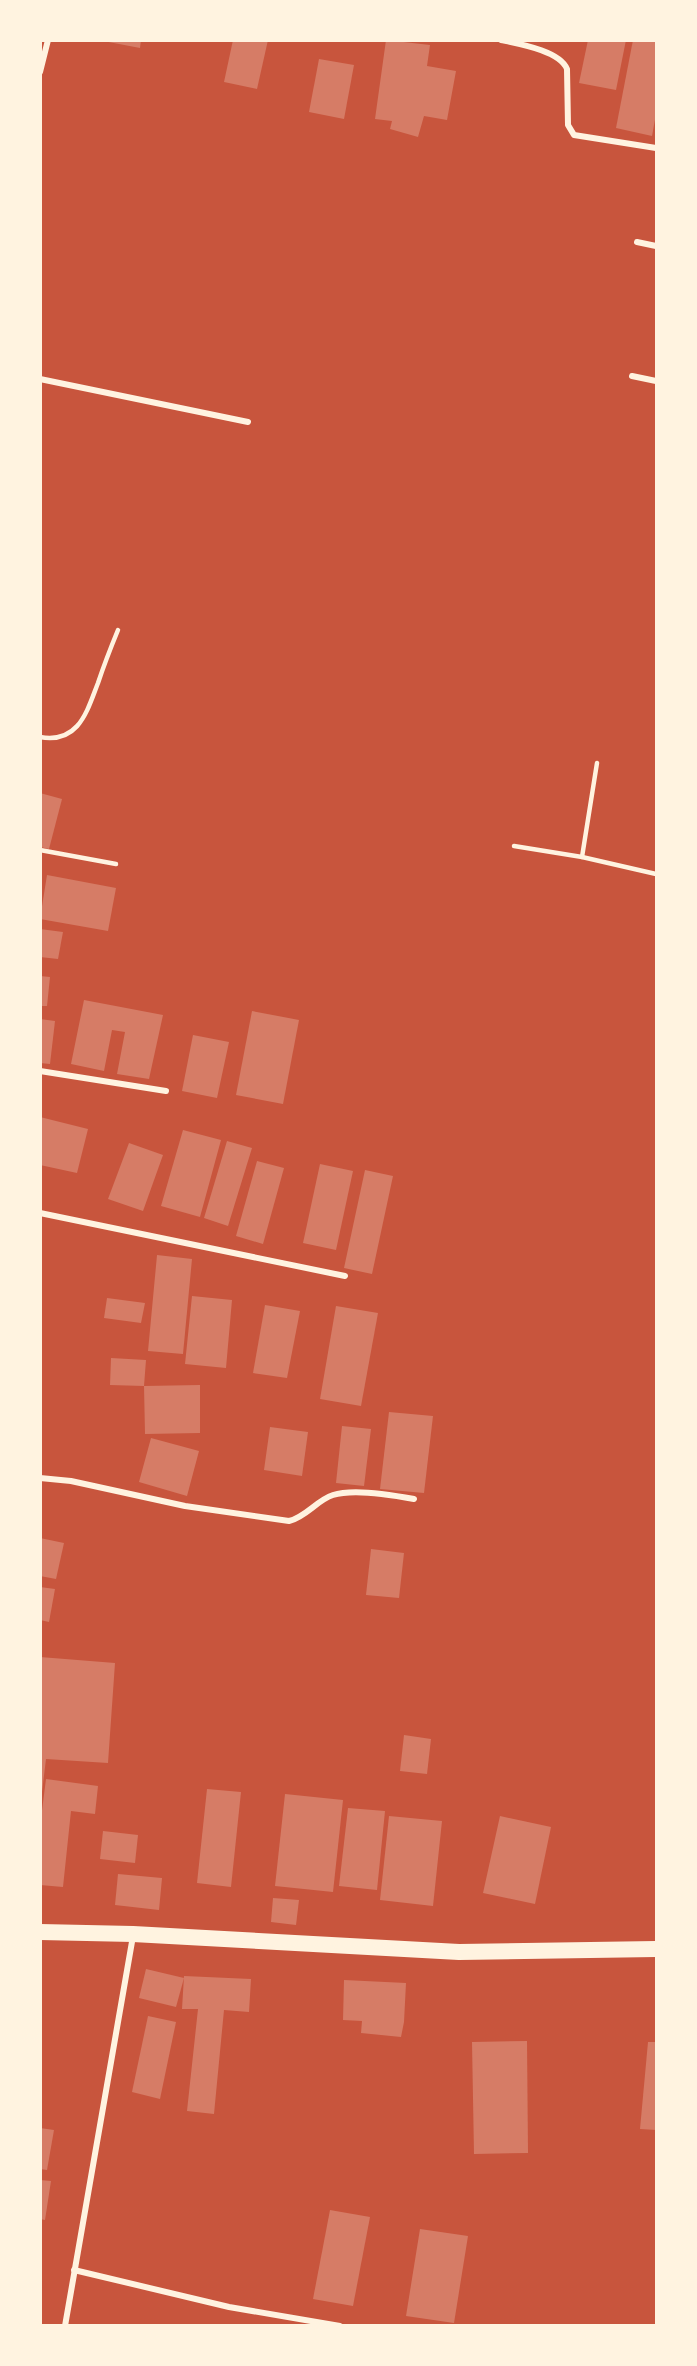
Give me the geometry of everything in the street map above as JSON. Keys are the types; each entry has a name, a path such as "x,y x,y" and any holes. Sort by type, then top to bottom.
{"highway":[{"path":"40,1932 133,1934 459,1952 657,1949"}],"street":[{"path":"40,72 48,40"},
{"path":"501,40 553,55 564,62 567,69 568,125 574,135 657,148"},
{"path":"637,242 657,246"},
{"path":"632,376 657,381"},
{"path":"40,379 248,422"},
{"path":"40,1071 166,1091"},
{"path":"40,1213 345,1276"},
{"path":"40,1478 71,1481 185,1506 289,1521 298,1519 310,1508 334,1494 364,1493 414,1499"},
{"path":"65,2325 133,1934"},
{"path":"74,2270 229,2307 340,2325"}],"lane":[{"path":"40,737 56,739 66,736 82,721 118,630"},
{"path":"582,857 597,762"},
{"path":"514,846 582,857 657,874"},
{"path":"40,850 116,864"}],"building":[{"path":"98,40 141,40 140,48"},
{"path":"233,40 268,40 257,89 224,82"},
{"path":"386,40 430,45 427,66 456,71 447,120 424,116 418,137 390,129 392,121 375,119"},
{"path":"588,40 626,40 616,90 579,83"},
{"path":"633,40 656,40 656,114 652,136 616,128"},
{"path":"319,59 354,65 344,119 309,112"},
{"path":"40,793 62,799 49,849 40,847"},
{"path":"47,875 116,888 108,931 40,919"},
{"path":"40,929 63,932 58,959 40,957"},
{"path":"40,976 50,977 47,1006 40,1006"},
{"path":"84,1000 163,1015 149,1079 117,1074 125,1032 112,1030 104,1071 71,1064"},
{"path":"252,1011 299,1020 283,1104 236,1095"},
{"path":"40,1019 55,1021 50,1064 40,1063"},
{"path":"193,1035 229,1042 217,1098 182,1091"},
{"path":"40,1117 88,1129 77,1173 40,1165"},
{"path":"183,1130 221,1140 200,1217 161,1206"},
{"path":"227,1141 252,1148 228,1226 204,1218"},
{"path":"129,1143 163,1155 143,1211 108,1199"},
{"path":"257,1161 284,1168 263,1244 236,1236"},
{"path":"320,1164 353,1171 336,1250 303,1243"},
{"path":"365,1170 393,1176 372,1274 344,1268"},
{"path":"157,1255 192,1259 183,1354 148,1351"},
{"path":"192,1296 232,1300 226,1368 185,1364"},
{"path":"107,1298 145,1303 141,1323 104,1318"},
{"path":"265,1305 300,1311 287,1378 253,1373"},
{"path":"336,1306 378,1313 361,1406 320,1399"},
{"path":"111,1358 146,1360 144,1386 110,1385"},
{"path":"200,1385 200,1433 145,1434 144,1386"},
{"path":"389,1412 433,1416 424,1493 380,1489"},
{"path":"342,1426 371,1429 364,1486 336,1483"},
{"path":"270,1427 308,1432 302,1476 264,1470"},
{"path":"151,1438 199,1451 187,1496 139,1482"},
{"path":"40,1538 64,1543 56,1579 40,1576"},
{"path":"371,1549 404,1553 399,1598 366,1595"},
{"path":"40,1587 55,1589 49,1622 40,1620"},
{"path":"40,1657 115,1663 108,1763 46,1759 42,1792"},
{"path":"404,1735 431,1739 427,1774 400,1771"},
{"path":"46,1779 98,1786 95,1814 71,1811 63,1887 40,1885 40,1826"},
{"path":"207,1789 241,1792 231,1887 197,1883"},
{"path":"285,1794 343,1800 333,1892 275,1886"},
{"path":"348,1808 385,1811 377,1890 339,1886"},
{"path":"389,1816 442,1821 433,1906 380,1900"},
{"path":"500,1816 551,1827 535,1904 483,1893"},
{"path":"103,1831 138,1835 135,1863 100,1859"},
{"path":"118,1874 162,1878 159,1910 115,1905"},
{"path":"273,1898 299,1900 296,1925 271,1922"},
{"path":"146,1969 184,1978 176,2007 139,1998"},
{"path":"184,1976 251,1979 249,2012 224,2010 214,2114 187,2111 198,2009 182,2009"},
{"path":"344,1980 406,1983 401,2037 361,2033 362,2021 343,2020"},
{"path":"148,2016 176,2022 160,2099 132,2092"},
{"path":"527,2041 528,2153 474,2154 472,2042"},
{"path":"648,2042 656,2042 656,2130 640,2129"},
{"path":"40,2128 54,2130 47,2170 40,2169"},
{"path":"40,2180 51,2181 45,2220 40,2219"},
{"path":"330,2210 370,2217 353,2306 313,2299"},
{"path":"420,2229 468,2236 454,2323 406,2316"}]}
